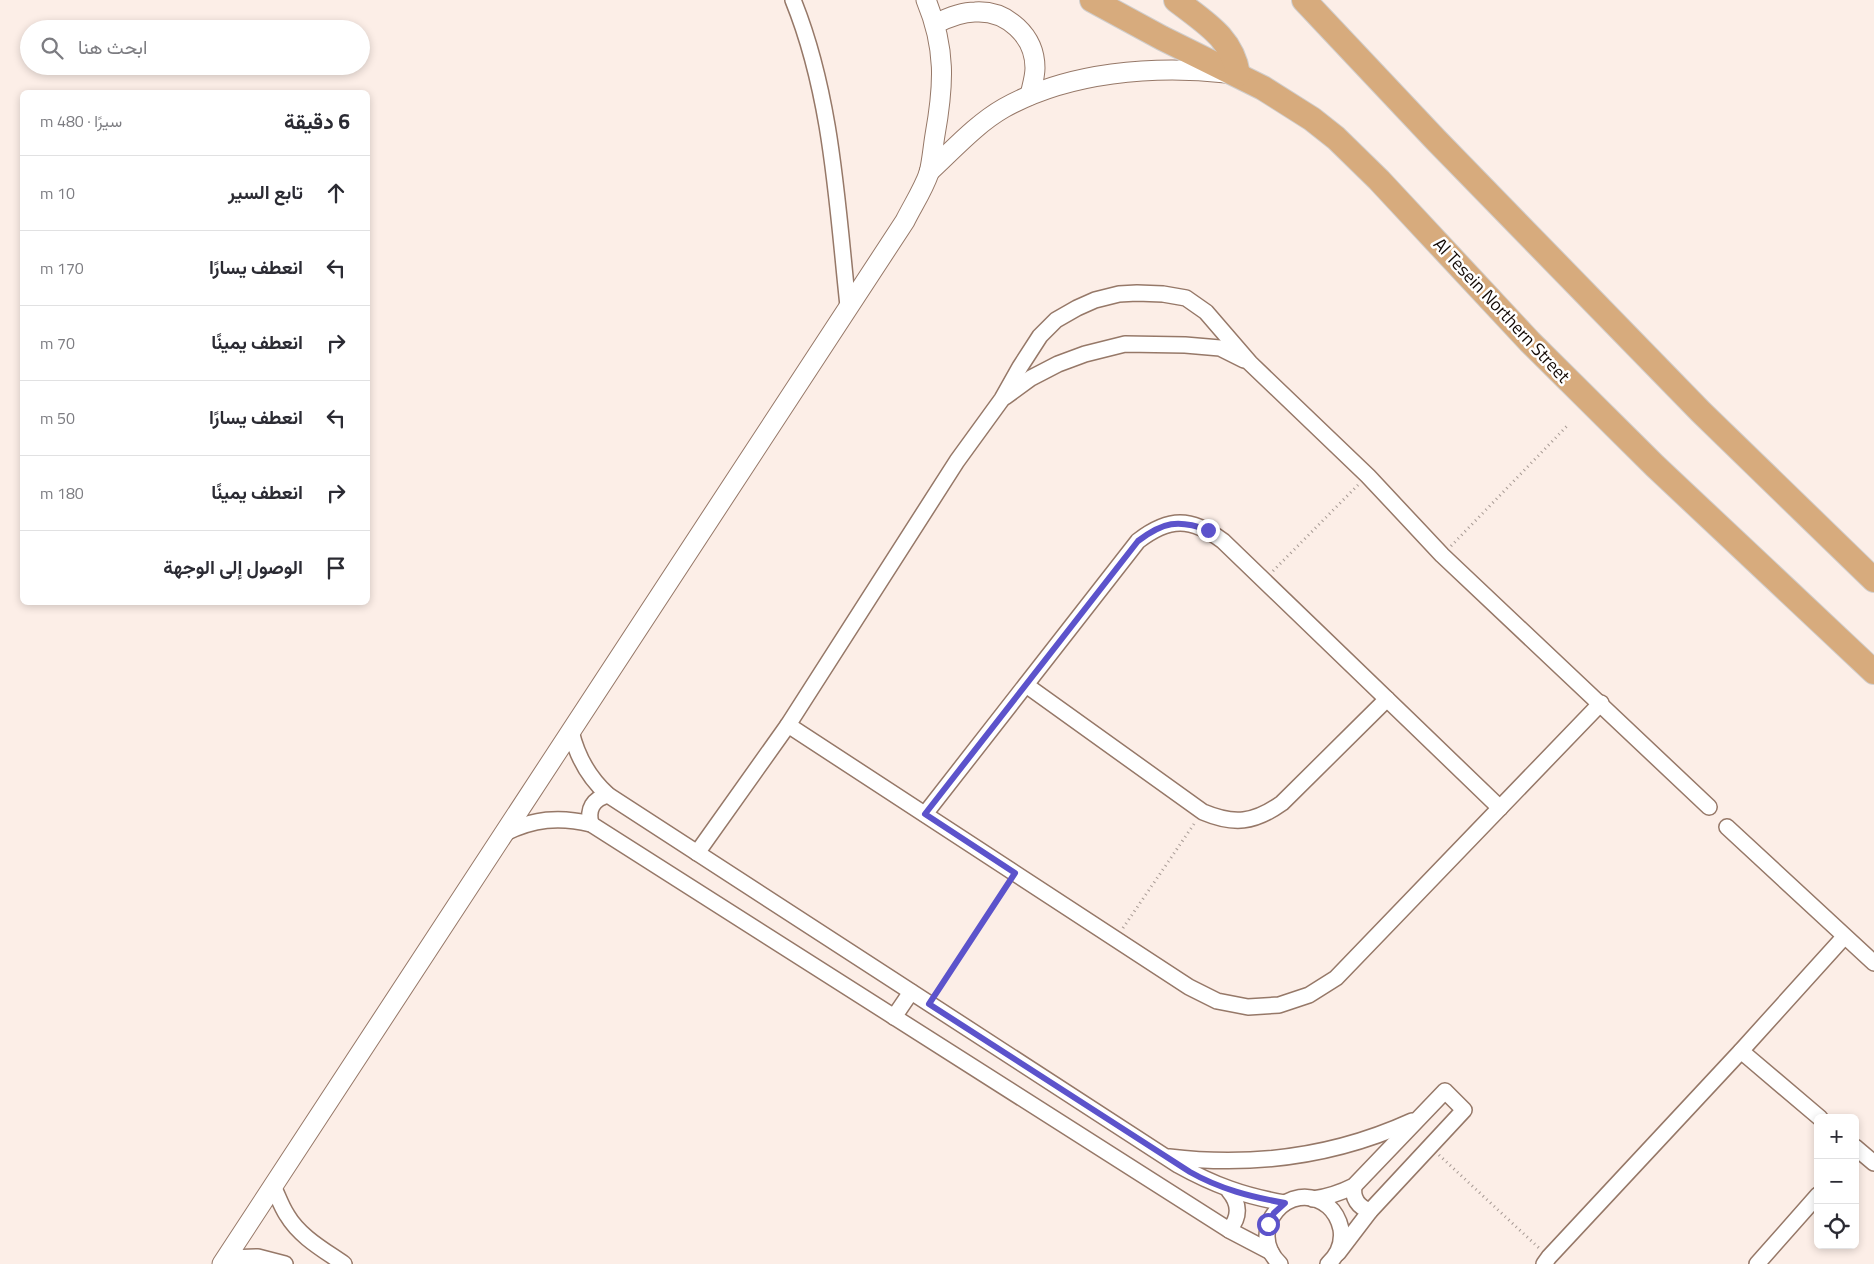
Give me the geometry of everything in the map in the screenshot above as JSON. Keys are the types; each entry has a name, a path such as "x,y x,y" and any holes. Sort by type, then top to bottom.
{"main road":[{"name":"Al Tesein Northern Street","path":"1092,0 1162,38 1263,88 1312,119 1358,158 1550,363 1655,466 1874,672"},
{"path":"1176,0 1220,34 1227,43 1236,63 1238,74"},
{"path":"1304,0 1435,139 1701,412 1874,580"}],"street":[{"path":"793,0 820,86 834,176 848,306"},
{"path":"224,1261 905,221 929,172 943,78 941,52 935,24 926,0"},
{"path":"935,24 955,16 975,12 995,14 1013,24 1027,39 1034,58 1034,78 1030,95"},
{"path":"929,172 978,127 1003,109 1030,95 1098,77 1133,72 1203,70 1238,74"},
{"path":"697,853 788,725 957,461 1002,399 1040,336 1056,320 1095,300 1119,294 1137,293 1163,294 1186,298 1206,312 1250,363 1368,476 1442,555 1601,703 1709,807"},
{"path":"1002,399 1030,378 1058,364 1085,354 1125,344 1185,345 1220,348 1250,363"},
{"path":"925,814 1138,541 1153,530 1171,524 1190,524 1208,530 1223,541 1500,808"},
{"path":"1026,685 1203,812 1218,818 1235,821 1252,819 1268,813 1282,803 1387,699"},
{"path":"788,725 1189,987 1217,1001 1248,1007 1279,1005 1309,995 1336,978 1601,703"},
{"path":"572,731 582,765 608,795 1164,1156 1203,1179 1229,1190 1285,1203"},
{"path":"590,824 589,811 592,805 601,797 608,795"},
{"path":"505,833 532,822 546,819 576,820 590,824 1275,1258"},
{"path":"1727,827 1874,963"},
{"path":"1546,1260 1741,1051 1844,937"},
{"path":"894,1017 911,992"},
{"path":"1741,1051 1815,1114"},
{"path":"1275,1258 1267,1236 1268,1224 1274,1213 1285,1203 1300,1198 1327,1197 1341,1193 1354,1186 1444,1091 1464,1110 1370,1211 1334,1260"},
{"path":"1164,1156 1208,1161 1243,1161 1295,1156 1355,1143 1420,1117"},
{"path":"1859,1151 1874,1162"},
{"path":"274,1186 286,1214 294,1225 313,1243 344,1264"},
{"path":"1354,1186 1353,1191 1356,1202 1370,1211"},
{"path":"1229,1190 1234,1196 1238,1210 1237,1218 1229,1230"},
{"path":"1313,1199 1323,1203 1332,1210 1342,1230 1341,1242 1334,1260"},
{"path":"1757,1264 1814,1200"},
{"path":"224,1261 258,1256 285,1264"}],"path":[{"path":"1442,555 1568,425"},
{"path":"1264,580 1368,476"},
{"path":"1115,939 1203,812"},
{"path":"929,1004 1015,873"},
{"path":"1430,1147 1546,1260"}],"route":[{"path":"1208,530 1190,524 1171,524 1153,530 1138,541 925,814 1015,873 929,1004 1190,1172 1229,1190 1285,1203 1278,1208 1268,1224"}]}
